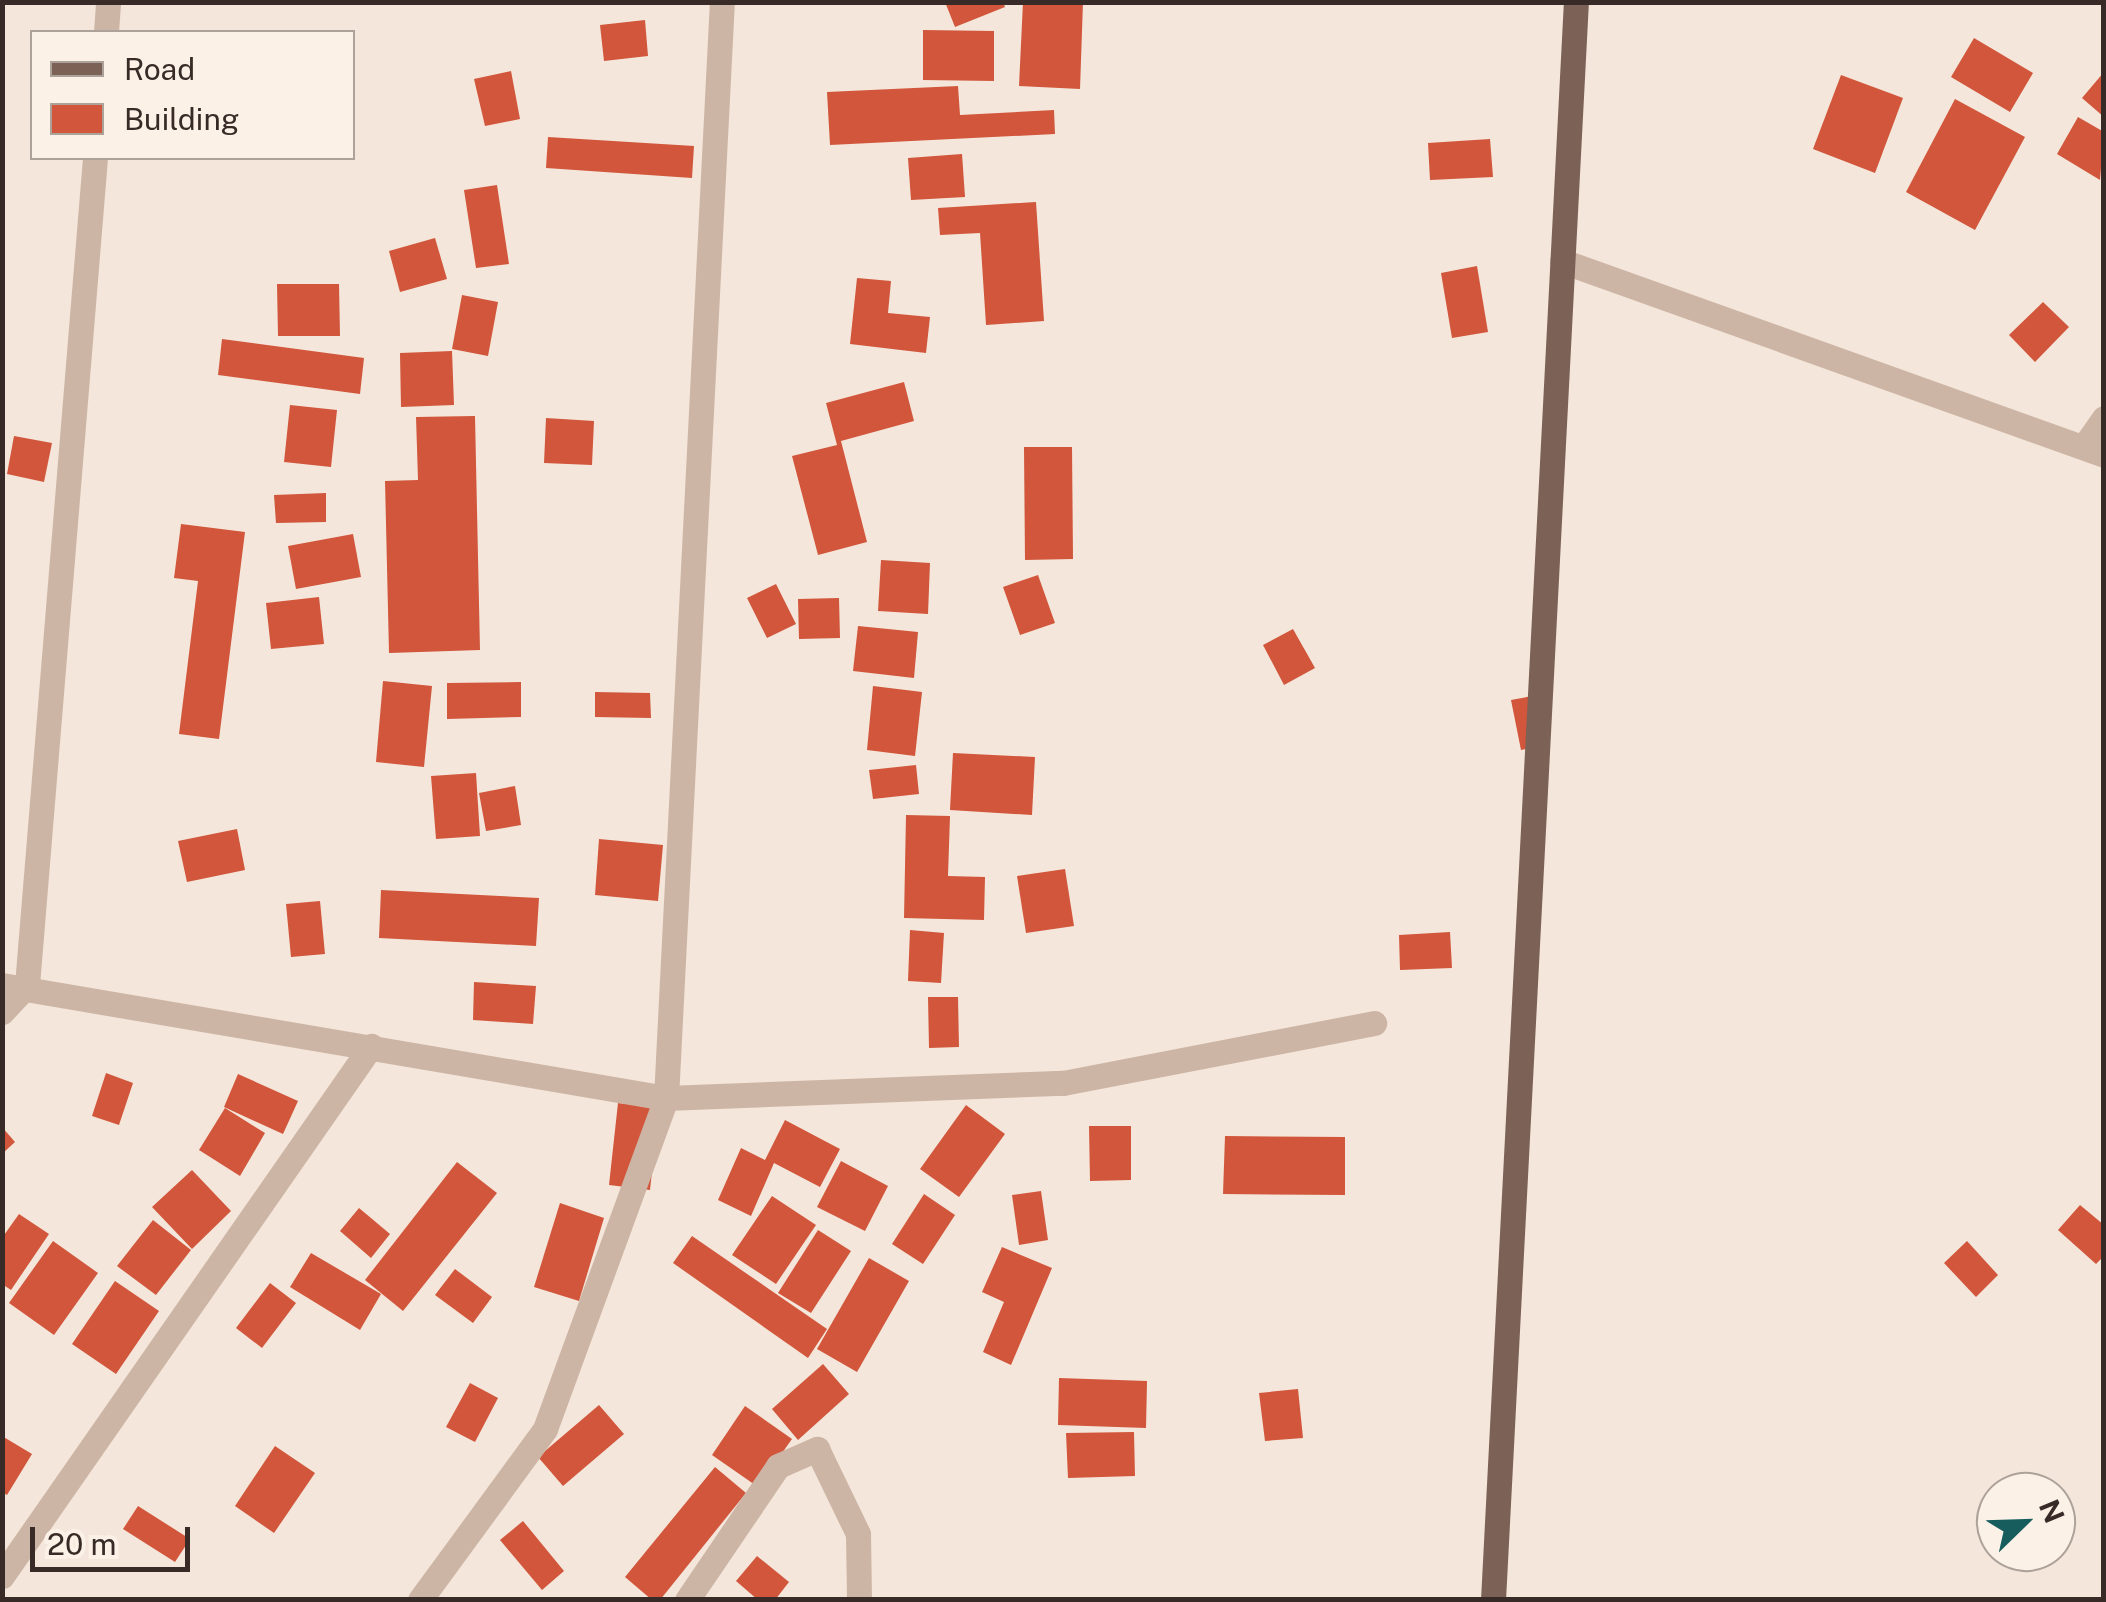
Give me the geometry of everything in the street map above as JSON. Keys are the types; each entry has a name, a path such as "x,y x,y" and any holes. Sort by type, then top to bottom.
{"main road":[{"path":"1493,1600 1576,2"}],"street":[{"path":"106,30 108,2"},
{"path":"420,1600 545,1429 666,1098 722,2"},
{"path":"2,1012 15,985 95,160"},
{"path":"1562,261 2094,450 2104,418"},
{"path":"15,985 666,1098 1063,1083 1374,1022"},
{"path":"2,1576 371,1046"},
{"path":"688,1600 778,1466 818,1449 858,1534 859,1600"}],"building":[{"path":"945,2 1003,2 1005,7 955,27"},
{"path":"1023,2 1083,2 1080,89 1019,86"},
{"path":"645,20 648,56 604,61 600,25"},
{"path":"923,30 994,31 994,81 923,80"},
{"path":"1974,38 2033,73 2010,112 1951,77"},
{"path":"511,71 520,119 485,126 474,79"},
{"path":"2104,72 2104,117 2082,98"},
{"path":"1841,75 1903,98 1875,173 1813,149"},
{"path":"958,86 960,115 1054,110 1055,134 830,145 827,92"},
{"path":"1955,99 2025,137 1975,230 1906,192"},
{"path":"2078,117 2104,132 2100,180 2057,154"},
{"path":"548,137 694,146 692,178 546,168"},
{"path":"1490,139 1493,177 1430,180 1428,143"},
{"path":"962,154 965,197 911,200 908,158"},
{"path":"497,185 509,264 476,268 464,190"},
{"path":"1036,202 1044,321 986,325 980,233 940,235 938,208"},
{"path":"435,238 447,279 400,292 389,251"},
{"path":"1477,266 1488,332 1452,338 1441,273"},
{"path":"857,278 891,281 888,313 930,317 926,353 850,344"},
{"path":"277,284 339,284 340,336 278,336"},
{"path":"462,295 498,302 488,356 452,349"},
{"path":"2043,302 2069,327 2035,362 2009,335"},
{"path":"222,339 364,358 360,394 218,375"},
{"path":"452,351 454,405 401,407 400,353"},
{"path":"904,382 914,421 841,441 867,542 818,555 792,456 837,445 826,403"},
{"path":"290,405 337,410 331,467 284,462"},
{"path":"475,416 480,650 389,653 385,481 418,480 416,417"},
{"path":"546,418 594,421 592,465 544,463"},
{"path":"14,436 52,443 44,482 7,474"},
{"path":"1024,447 1072,447 1073,559 1025,560"},
{"path":"326,493 326,522 276,523 274,495"},
{"path":"181,524 245,532 219,739 179,734 198,581 174,578"},
{"path":"353,534 361,577 296,589 288,546"},
{"path":"881,560 930,563 928,614 878,611"},
{"path":"1038,575 1055,623 1020,635 1003,587"},
{"path":"776,584 796,624 767,638 747,598"},
{"path":"319,597 324,644 271,649 266,603"},
{"path":"839,598 840,638 799,639 798,599"},
{"path":"858,626 918,632 914,678 853,671"},
{"path":"1293,629 1315,668 1284,685 1263,645"},
{"path":"383,681 432,686 424,767 376,762"},
{"path":"521,682 521,717 447,719 447,683"},
{"path":"873,686 922,692 915,756 867,750"},
{"path":"595,692 650,693 651,718 595,717"},
{"path":"1538,695 1549,744 1521,750 1511,700"},
{"path":"953,753 1035,757 1032,815 950,810"},
{"path":"916,765 919,794 873,799 869,770"},
{"path":"476,773 480,836 436,839 431,776"},
{"path":"515,786 521,825 486,831 479,793"},
{"path":"906,815 950,816 948,876 985,877 984,920 904,918"},
{"path":"237,829 245,870 187,882 178,841"},
{"path":"599,839 663,845 658,901 595,895"},
{"path":"1065,869 1074,926 1026,933 1017,876"},
{"path":"381,890 539,898 536,946 379,938"},
{"path":"320,901 325,954 291,957 286,904"},
{"path":"910,930 944,933 941,983 908,981"},
{"path":"1450,932 1452,968 1400,970 1399,935"},
{"path":"474,982 536,986 533,1024 473,1020"},
{"path":"928,997 958,997 959,1047 929,1048"},
{"path":"106,1073 133,1083 119,1125 92,1116"},
{"path":"238,1074 298,1101 283,1134 224,1107"},
{"path":"618,1103 659,1107 650,1190 609,1185"},
{"path":"966,1105 1005,1134 959,1197 920,1169"},
{"path":"225,1108 265,1133 240,1176 199,1150"},
{"path":"785,1120 840,1149 820,1187 774,1163 751,1216 718,1200 741,1148 765,1160"},
{"path":"1089,1126 1131,1126 1131,1180 1090,1181"},
{"path":"2,1127 15,1142 2,1154"},
{"path":"1225,1136 1345,1137 1345,1195 1223,1194"},
{"path":"841,1161 888,1186 865,1231 817,1207"},
{"path":"457,1162 497,1193 403,1311 365,1280"},
{"path":"192,1170 231,1211 192,1249 152,1207"},
{"path":"1041,1191 1048,1240 1019,1245 1012,1195"},
{"path":"924,1194 955,1215 923,1264 892,1244"},
{"path":"772,1196 816,1225 776,1284 732,1255"},
{"path":"560,1203 604,1218 579,1301 534,1287"},
{"path":"2080,1205 2104,1225 2104,1256 2096,1264 2058,1230"},
{"path":"359,1208 390,1234 371,1258 340,1231"},
{"path":"19,1214 49,1234 11,1290 2,1284 2,1238"},
{"path":"153,1220 191,1250 156,1295 117,1266"},
{"path":"818,1230 851,1251 811,1313 778,1293"},
{"path":"692,1236 827,1329 808,1358 673,1263"},
{"path":"53,1241 98,1273 54,1335 9,1303"},
{"path":"1967,1241 1998,1275 1976,1297 1944,1263"},
{"path":"1002,1247 1052,1268 1011,1365 983,1352 1004,1302 982,1292"},
{"path":"311,1253 381,1294 360,1330 290,1287"},
{"path":"869,1258 909,1281 857,1372 817,1349"},
{"path":"455,1269 492,1297 473,1323 435,1295"},
{"path":"115,1281 159,1311 116,1374 72,1344"},
{"path":"270,1283 296,1303 262,1348 236,1328"},
{"path":"823,1364 849,1394 798,1440 772,1409"},
{"path":"1059,1378 1147,1381 1146,1428 1058,1425"},
{"path":"470,1383 498,1398 475,1442 446,1427"},
{"path":"1298,1389 1303,1438 1265,1441 1259,1393"},
{"path":"599,1405 624,1434 563,1486 538,1457"},
{"path":"745,1406 792,1439 758,1487 712,1455"},
{"path":"1134,1432 1135,1476 1068,1478 1066,1433"},
{"path":"2,1436 32,1454 7,1495 2,1492"},
{"path":"275,1446 315,1473 274,1533 235,1506"},
{"path":"715,1467 746,1493 660,1600 652,1600 625,1577"},
{"path":"138,1506 190,1539 175,1562 123,1529"},
{"path":"523,1521 564,1571 542,1590 500,1540"},
{"path":"757,1556 789,1582 775,1600 758,1600 736,1581"}]}
